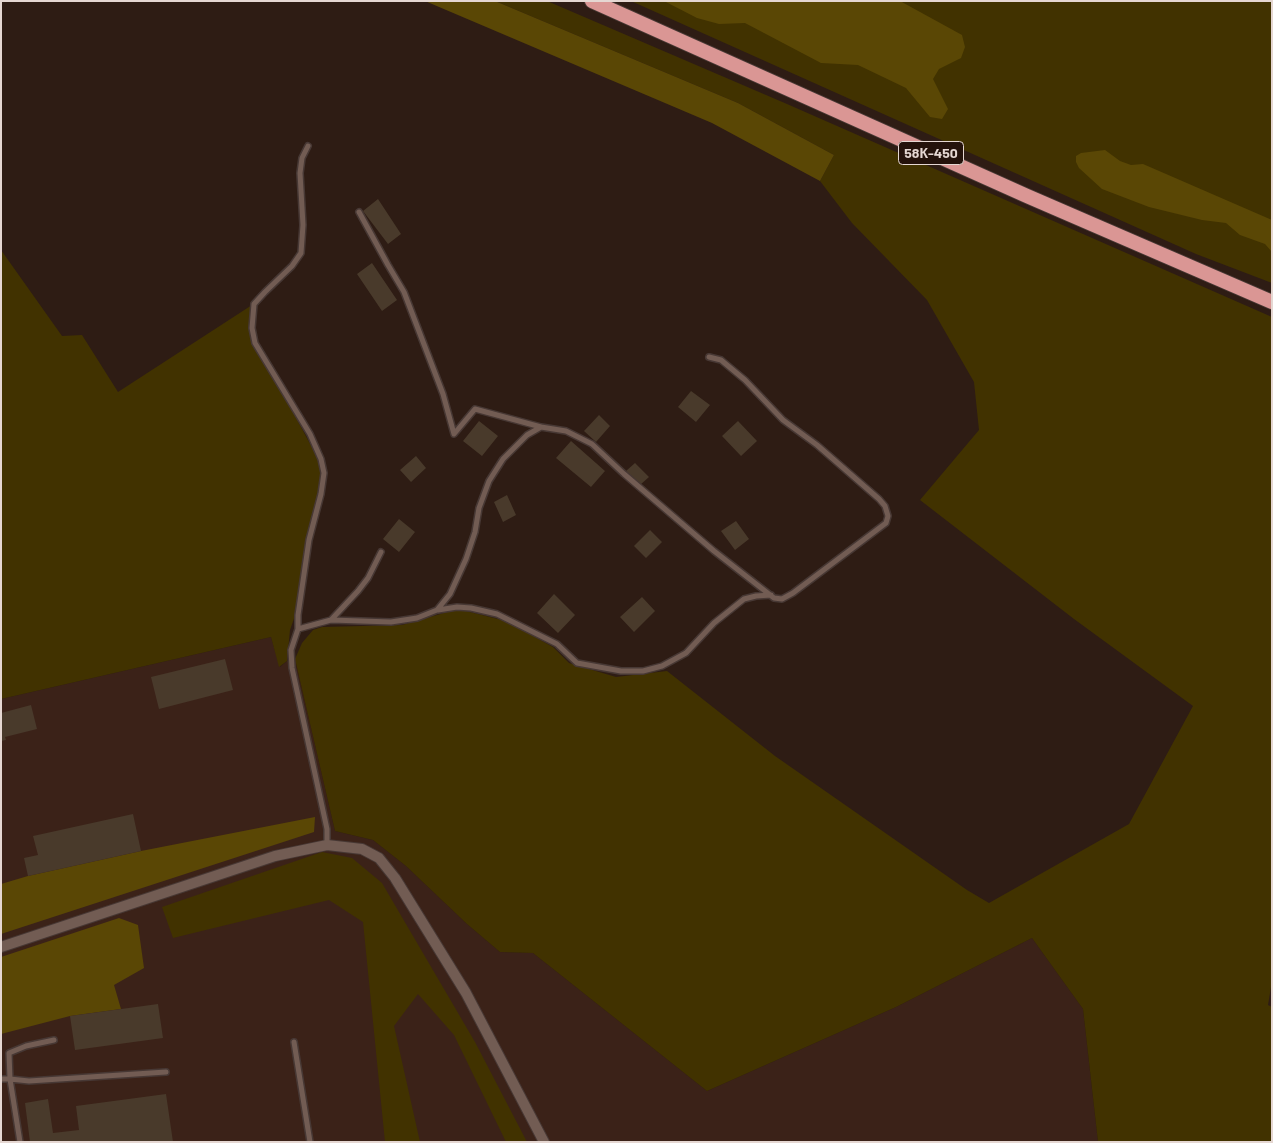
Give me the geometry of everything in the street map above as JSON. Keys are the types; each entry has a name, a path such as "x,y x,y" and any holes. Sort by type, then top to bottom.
{"highway":[{"name":"58К-450","path":"592,1 1026,196 1272,302"}],"street":[{"path":"1,947 275,856 328,845 362,849 379,858 396,878 466,993 544,1142"}],"lane":[{"path":"308,146 302,158 300,173 303,225 301,253 292,266 254,304 252,328 255,343 310,434 321,459 324,474 321,494 309,540 299,602 298,629 291,650 292,668 327,829 328,845"},
{"path":"360,212 404,292 443,394 454,434 475,409 541,427 566,431 592,444 630,480 714,551 771,595 782,599 794,593 886,523 888,516 885,506 817,445 783,420 745,380 721,360 709,357"},
{"path":"437,610 450,594 466,559 475,532 479,508 489,481 503,459 527,435 541,427"},
{"path":"331,620 368,578 381,552"},
{"path":"298,629 331,620 391,622 417,618 437,610 457,607 471,608 496,614 557,644 577,663 621,671 643,671 662,666 686,653 714,623 744,599 771,595"},
{"path":"20,1142 10,1079 9,1053 26,1046 54,1040"},
{"path":"294,1042 310,1142"},
{"path":"1,1079 29,1081 166,1072"}],"shaded area":[{"path":"425,1 495,1 738,103 834,155 820,181 712,123"},
{"path":"495,1 547,1 1272,317 1272,981 1268,1005 1272,1007 1272,1142 1098,1142 1083,1009 1032,938 896,1007 707,1091 533,953 500,952 467,924 406,866 373,840 335,831 295,659 302,643 313,630 322,627 402,625 458,609 506,621 553,647 569,663 616,677 667,671 775,756 967,890 989,903 1129,824 1193,706 1074,619 920,500 979,430 974,382 927,300 852,223 820,181 834,155 738,103"},
{"path":"631,1 1272,1 1272,283 1196,254"},
{"path":"664,1 900,1 962,35 965,47 961,58 939,69 933,79 948,109 942,119 930,117 906,88 858,65 821,63 745,23 719,24 697,18"},
{"path":"1105,150 1120,161 1131,165 1143,164 1272,220 1272,252 1265,244 1240,235 1226,223 1202,220 1149,207 1102,189 1079,168 1076,156 1081,153"},
{"path":"1,250 62,336 82,335 118,392 252,305 249,331 321,464 319,491 296,613 290,630 287,661 279,667 271,637 1,699"},
{"path":"271,637 280,667 287,661 295,659 335,831 373,840 406,866 467,924 500,952 533,953 707,1091 896,1007 1032,938 1083,1009 1098,1142 1,1142 1,699"},
{"path":"315,817 314,832 1,934 1,884 28,876 141,851"},
{"path":"322,852 352,858 382,883 475,1042 527,1142 506,1142 454,1035 418,994 394,1026 420,1142 385,1142 363,922 329,900 173,938 162,907"},
{"path":"119,918 138,925 144,968 114,985 121,1009 70,1016 1,1034 1,957"}],"building":[{"path":"378,199 401,234 388,244 363,211"},
{"path":"372,263 397,300 382,311 357,274"},
{"path":"691,391 710,405 696,422 678,407"},
{"path":"599,415 610,426 596,442 584,431"},
{"path":"479,421 498,436 482,456 463,441"},
{"path":"738,421 757,441 741,456 722,436"},
{"path":"571,441 605,471 591,487 556,458"},
{"path":"416,456 426,468 411,482 400,470"},
{"path":"635,463 649,477 640,485 626,471"},
{"path":"507,495 516,515 503,522 494,502"},
{"path":"399,519 415,532 399,552 383,539"},
{"path":"736,521 749,539 735,550 721,531"},
{"path":"650,530 662,542 646,558 634,546"},
{"path":"554,594 575,615 558,633 537,613"},
{"path":"642,597 655,611 634,632 620,617"},
{"path":"225,659 233,690 159,709 151,677"},
{"path":"31,705 37,729 5,737 6,740 1,741 1,713"},
{"path":"133,814 141,851 28,876 24,858 38,855 33,836"},
{"path":"158,1004 163,1038 75,1050 70,1016"},
{"path":"166,1094 173,1142 30,1142 25,1103 48,1099 53,1133 79,1130 76,1106"}]}
